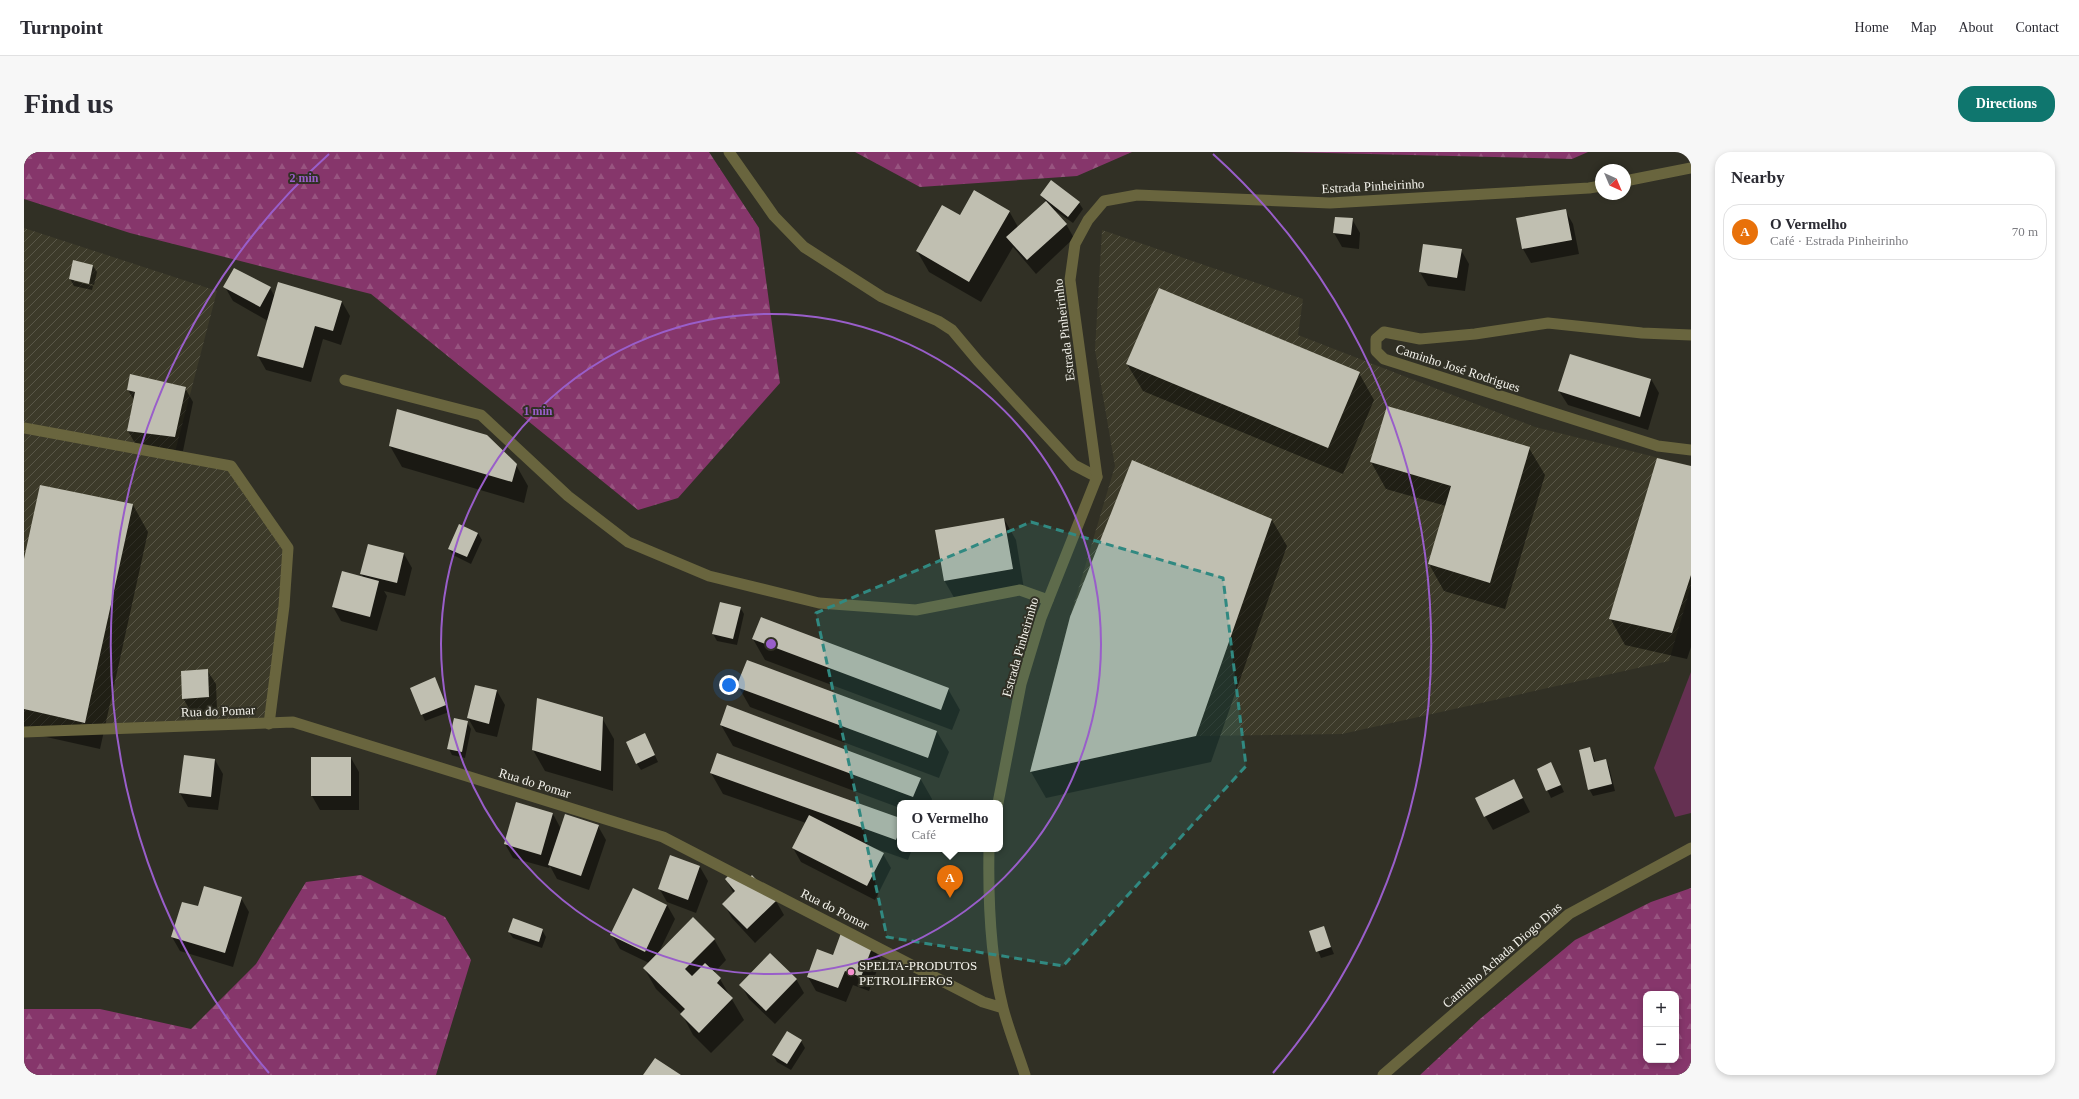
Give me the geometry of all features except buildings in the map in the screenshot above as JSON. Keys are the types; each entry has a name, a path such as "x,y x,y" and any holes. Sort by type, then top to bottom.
{"street":[{"path":"729,152 774,216 804,247 882,297 938,321 952,330 978,362 1074,465 1097,477"},
{"path":"1631,180 1691,168"},
{"name":"Estrada Pinheirinho","path":"999,800 1021,684 1048,600 1097,477 1070,280 1075,244 1088,220 1104,201 1137,195 1330,203 1595,187"},
{"name":"Caminho José Rodrigues","path":"1691,335 1642,333 1548,323 1475,334 1420,339 1384,332 1376,340 1376,351 1384,359 1658,446 1691,450"},
{"path":"345,380 481,415 568,496 628,542 709,576 820,603 916,610 1020,590 1048,600"},
{"path":"24,428 231,466 288,548 284,606 269,724"},
{"name":"Rua do Pomar","path":"24,732 293,722 663,837 983,1002 1003,1008"},
{"name":"Caminho Achada Diogo Dias","path":"1383,1075 1569,914 1691,848"},
{"path":"989,852 990,919 1003,1008 1025,1075"}],"highlighted area":[{"path":"1031,522 1223,578 1246,766 1063,966 887,937 816,613"}],"shaded area":[{"path":"24,228 217,291 174,456 231,466 288,548 269,724 24,732"},
{"path":"1102,230 1303,299 1298,335 1535,427 1691,466 1691,586 1669,661 1342,734 1196,736 1030,772 1070,617 1115,466 1095,350"},
{"path":"1691,672 1691,813 1675,817 1654,768"}],"green space":[{"path":"24,152 709,152 759,228 780,383 678,498 638,510 371,294 130,233 24,199"},
{"path":"855,152 1132,152 1077,176 920,187"},
{"path":"1286,152 1588,152 1572,159"},
{"path":"361,875 445,917 471,960 436,1075 24,1075 24,1009 100,1009 191,1029 256,964 306,882"},
{"path":"1691,888 1691,1075 1420,1075 1480,1019 1575,940 1651,902"}],"place":[{"name":"O Vermelho","path":"950,898"},
{"name":"SPELTA-PRODUTOS PETROLIFEROS","path":"851,972"}]}
